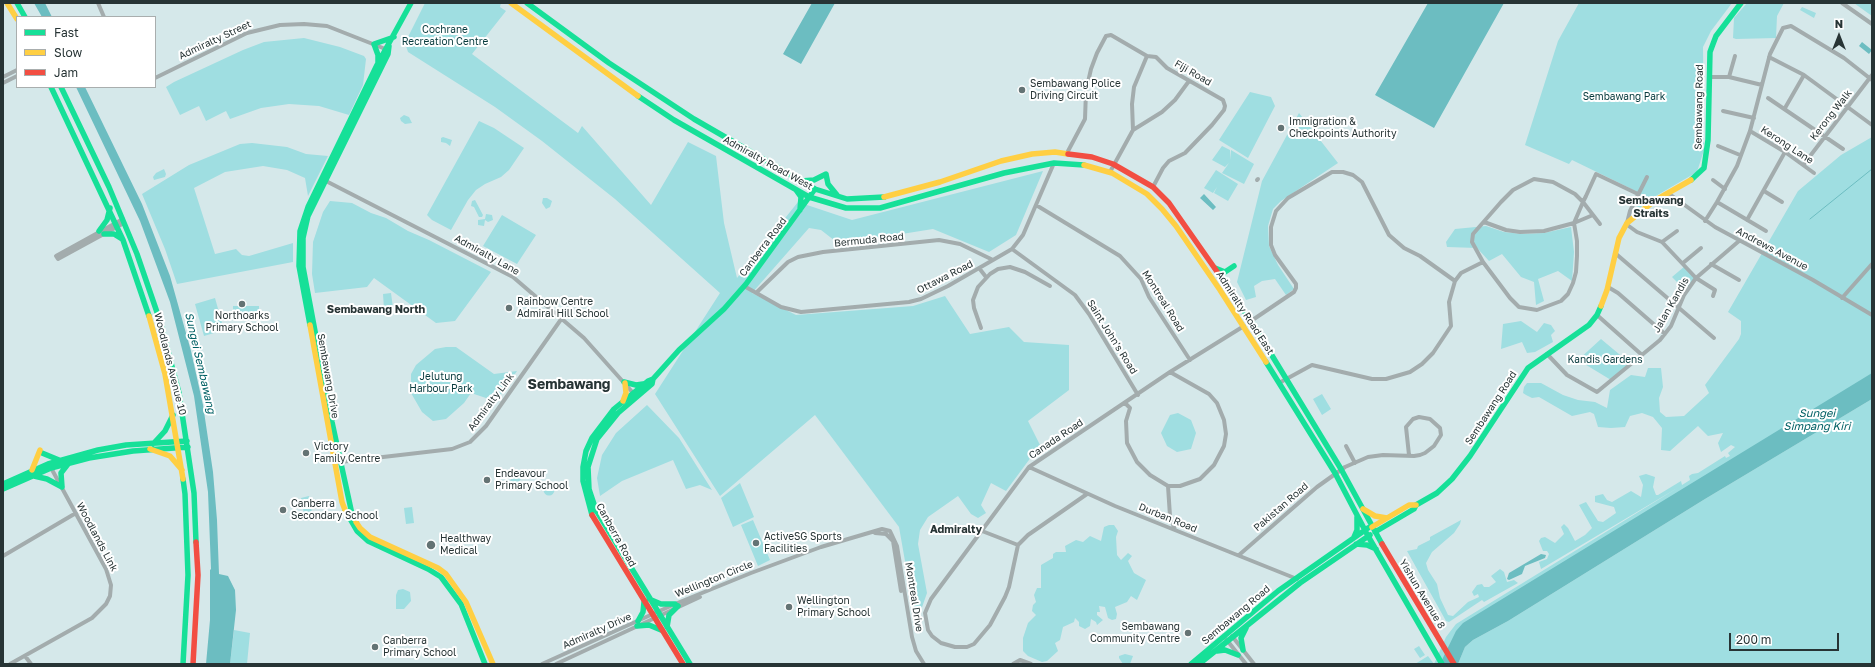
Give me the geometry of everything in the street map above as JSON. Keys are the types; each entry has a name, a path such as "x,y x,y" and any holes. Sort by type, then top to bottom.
{"main road":[{"path":"7,3 16,17"},
{"path":"17,3 24,16"},
{"name":"Sembawang Drive","path":"411,3 324,180 304,216 300,231 298,251 299,266 338,462 352,514 360,528 378,541 438,568 446,574 466,602 493,664"},
{"name":"Admiralty Road West","path":"511,3 633,94 743,160 809,197 846,208 869,209 1000,175 1054,163"},
{"name":"Admiralty Road West","path":"527,3 613,66 736,144 815,189 838,196 855,199 880,198 940,182 986,166 1032,154 1067,153"},
{"name":"Sembawang Road","path":"1199,664 1228,642 1231,635 1298,580 1353,538 1365,530 1373,529 1405,514 1437,492 1452,479 1470,456 1528,368 1589,325 1597,315 1608,287 1619,238 1626,223 1637,213 1668,193 1692,180 1704,168 1708,140 1710,52 1713,40 1741,3"},
{"path":"377,65 378,55 374,44 394,37"},
{"name":"Sembawang Drive","path":"324,180 377,65 388,48"},
{"name":"Woodlands Avenue 10","path":"51,88 110,208 123,240 152,325 173,415 183,472 188,575 183,664"},
{"name":"Woodlands Avenue 10","path":"61,88 124,221 137,254 160,321 179,393 188,444 194,493 198,575 193,664"},
{"path":"736,144 734,151 743,160"},
{"name":"Admiralty Road East","path":"1067,153 1092,157 1114,164 1153,187 1169,203 1251,321 1341,469 1373,529"},
{"path":"997,163 995,171 1000,175"},
{"name":"Admiralty Road East","path":"1054,163 1090,166 1110,172 1147,194 1162,209 1244,326 1335,473 1368,536"},
{"path":"986,166 991,171 990,178"},
{"path":"800,181 814,180 826,174 831,189 838,196"},
{"path":"940,182 944,188 953,188"},
{"path":"795,189 801,198 800,210"},
{"name":"Canberra Road","path":"690,664 665,629 653,616 646,599 596,510 591,499 588,467 597,440 618,413 644,384 653,379 679,350 724,309 744,286 815,189"},
{"path":"110,208 107,220 101,232 114,234 123,240"},
{"path":"1212,266 1219,271 1225,272 1234,266"},
{"name":"Canberra Road","path":"653,379 652,384 623,401 614,409 592,438 586,451 583,467 583,481 592,515 646,599 659,613 665,629 683,664"},
{"path":"623,401 626,393 625,383 636,385 644,384"},
{"path":"151,447 165,431 173,415"},
{"path":"3,489 30,477 60,460 113,447 151,447 188,444"},
{"path":"3,484 32,470 71,463 112,453 151,447 170,456 183,472"},
{"path":"32,470 41,451 60,460"},
{"name":"Sembawang Drive","path":"338,462 342,502 352,526 368,541 428,569 445,582 460,604 486,664"},
{"path":"62,487 61,473 71,463"},
{"path":"30,477 47,479 62,487"},
{"name":"Sembawang Road","path":"1190,664 1224,637 1231,635 1248,625 1298,580 1368,536 1373,529 1387,518 1410,505 1416,505"},
{"path":"1362,508 1375,516 1387,518"},
{"path":"1353,538 1357,530 1357,514"},
{"name":"Yishun Avenue 8","path":"1373,529 1454,664"},
{"name":"Yishun Avenue 8","path":"1368,536 1442,664"},
{"path":"1356,544 1367,545 1376,549"},
{"path":"646,599 661,604 677,605 669,615 665,629 637,624 643,612 646,599"},
{"path":"1215,652 1225,650 1240,652 1241,638 1248,625"}],"street":[{"path":"98,3 104,16"},
{"path":"1842,3 1872,24"},
{"name":"Admiralty Street","path":"156,77 247,33 280,25 304,24 327,26 388,48"},
{"path":"1705,221 1725,189 1750,131 1769,57 1783,28 1791,26 1844,58 1871,78"},
{"name":"Fiji Road","path":"1067,153 1085,119 1086,91 1096,53 1109,35 1147,56 1156,57 1167,68 1223,100 1225,106 1224,110 1212,125 1185,153 1169,162 1163,168 1153,187"},
{"path":"1133,130 1132,104 1134,87 1147,56"},
{"path":"1729,78 1735,56"},
{"path":"1769,57 1804,75 1872,125"},
{"path":"3,77 16,70"},
{"name":"Admiralty Street","path":"156,74 163,73"},
{"path":"1785,108 1804,75"},
{"path":"3,83 16,76"},
{"path":"1709,77 1729,78 1762,85"},
{"name":"Kerong Walk","path":"1804,164 1871,78"},
{"path":"1110,172 1133,130 1162,112 1175,100 1189,81"},
{"path":"1768,98 1844,149"},
{"path":"1723,111 1754,118"},
{"name":"Kerong Lane","path":"1750,131 1804,164 1814,173"},
{"path":"1718,146 1740,155"},
{"path":"1747,220 1785,152"},
{"name":"Ottawa Road","path":"744,286 781,307 801,312 908,302 921,299 1012,249 1023,235 1054,163"},
{"path":"1251,321 1294,292 1296,288 1271,245 1271,227 1276,211 1288,198 1332,172 1343,172 1353,175 1362,182 1392,238 1404,248 1420,256 1455,281"},
{"path":"1600,224 1583,202 1575,194 1559,185 1543,179 1534,179 1513,190 1473,234 1471,239 1483,262 1510,298 1519,307 1537,310 1561,301 1568,294 1575,278 1577,240 1574,223 1583,202 1596,174 1638,194"},
{"path":"1647,177 1626,223 1637,232 1662,242 1696,278 1715,290 1713,296"},
{"name":"Admiralty Lane","path":"324,180 504,272 527,288 562,318 600,354 635,395"},
{"path":"1713,180 1725,189"},
{"path":"1764,191 1782,202"},
{"name":"Andrews Avenue","path":"1668,193 1705,221 1872,315"},
{"path":"1718,202 1766,231"},
{"path":"1634,203 1637,213"},
{"name":"Montreal Road","path":"1036,205 1120,256 1141,279 1149,297 1190,360"},
{"path":"1484,222 1506,230 1520,232 1544,230 1574,223 1593,216"},
{"path":"101,232 58,259 56,256 101,232 124,221"},
{"path":"1662,242 1677,232"},
{"name":"Bermuda Road","path":"757,292 788,262 798,257 823,252 939,240 960,244 993,260"},
{"name":"Jalan Kandis","path":"1547,354 1567,375 1597,392 1665,334 1678,307 1696,278 1739,241"},
{"path":"1683,263 1701,248"},
{"name":"Saint John's Road","path":"1012,249 1075,295 1083,304 1138,394"},
{"path":"1615,253 1714,338"},
{"path":"1279,383 1312,365 1372,379 1400,376 1410,372 1422,364 1433,353 1451,326 1449,302 1455,281 1461,274 1483,262"},
{"path":"1711,264 1738,280"},
{"path":"1842,298 1872,264"},
{"path":"979,268 986,277"},
{"path":"981,328 974,308 974,300 978,287 986,277 998,269 1010,268 1034,276 1050,286"},
{"path":"1034,276 1043,272"},
{"path":"1608,287 1665,334"},
{"path":"1597,315 1642,355"},
{"name":"Admiralty Link","path":"338,462 452,449 470,442 486,426 562,318"},
{"name":"Canada Road","path":"1018,545 1009,587 1005,597 990,625 974,644 955,647 941,643 932,636 928,630 925,613 931,599 1029,467 1170,372 1244,326"},
{"path":"1125,403 1130,408 1126,431 1127,443 1132,452 1150,474 1168,486 1180,486 1192,482 1208,472 1220,455 1226,434 1224,420 1217,403 1209,394 1201,387 1170,372"},
{"path":"1419,417 1430,419 1438,425 1442,431 1440,440 1425,453 1420,455 1408,455 1405,432 1406,427 1413,419 1419,417"},
{"path":"1346,446 1355,463"},
{"name":"Pakistan Road","path":"1239,555 1317,487 1341,469 1368,457 1408,455"},
{"name":"Woodlands Link","path":"10,664 92,618 106,604 110,596 109,576 50,466"},
{"name":"Durban Road","path":"1029,467 1087,494 1298,580"},
{"path":"1168,486 1170,516 1176,530"},
{"path":"982,531 1018,545 1028,535 1087,494"},
{"path":"3,556 76,513"},
{"name":"Wellington Circle","path":"659,613 751,572 821,547 879,530 889,533"},
{"name":"Montreal Drive","path":"889,533 895,551 910,640 920,664"},
{"name":"Montreal Drive","path":"889,533 897,546 912,636 916,651 924,664"},
{"name":"Admiralty Drive","path":"556,664 659,613"},
{"name":"Admiralty Drive","path":"542,664 637,624"},
{"path":"1231,635 1246,664"},
{"path":"1224,637 1254,664"},
{"path":"25,656 31,664"},
{"path":"1013,664 1020,660 1031,664"}],"green space":[{"name":"Cochrane Recreation Centre","path":"425,3 501,3 500,7 506,11 472,54 578,133 582,126 651,205 688,142 716,156 724,223 737,278 798,202 852,220 1043,171 1016,235 989,252 933,229 839,244 821,230 809,228 752,293 796,315 913,306 945,296 970,334 1009,327 1024,342 1069,345 1069,390 1028,421 1040,445 1006,491 991,483 981,505 986,513 978,518 971,514 958,496 928,517 920,530 918,544 927,593 920,613 915,618 899,527 815,415 720,496 655,394 720,293 615,199 542,141 495,107 408,52 405,43"},
{"name":"Sembawang Park","path":"1579,3 1732,3 1711,31 1703,47 1704,150 1697,172 1649,200 1640,208 1635,205 1640,193 1572,160 1569,164 1525,145 1558,41"},
{"path":"1747,3 1784,3 1777,16 1776,38 1733,38 1734,18"},
{"path":"1854,3 1872,3 1872,16 1858,6"},
{"path":"1802,7 1816,13 1814,18 1800,10"},
{"path":"304,38 340,47 364,56 366,59 363,85 349,115 319,106 289,104 261,108 230,119 226,111 206,121 199,106 180,115 166,87 243,50 264,42"},
{"path":"1250,92 1271,97 1275,106 1248,158 1219,140"},
{"path":"1299,113 1338,163 1281,201 1273,209 1268,226 1269,246 1278,265 1294,289 1286,295 1275,279 1262,281 1254,286 1256,297 1246,300 1237,282 1262,181"},
{"path":"404,115 409,117 412,123 405,124 401,121 400,118"},
{"path":"479,121 494,128 524,148 509,170 501,177 476,190 468,200 451,230 432,220 427,215"},
{"path":"443,137 452,140 450,146 441,142 441,138"},
{"path":"1872,137 1872,386 1461,633 1448,664 1434,664 1446,637 1456,624 1679,487 1541,569 1539,562 1547,559 1549,554 1547,551 1543,551 1539,541 1541,538 1545,537 1555,543 1564,534 1561,527 1564,524 1575,541 1585,535 1592,528 1579,505 1586,502 1598,521 1603,522 1616,513 1614,507 1595,502 1595,496 1603,494 1607,500 1612,502 1631,491 1641,497 1643,485 1639,476 1646,474 1655,477 1653,487 1656,495 1658,495 1681,481 1682,485 1690,480 1689,476 1692,474 1698,473 1725,456 1726,458 1730,456 1728,453 1735,447 1731,445 1721,452 1718,443 1723,433 1708,436 1698,426 1670,451 1661,450 1662,428 1653,417 1642,413 1630,416 1625,427 1598,427 1594,414 1590,412 1572,416 1539,397 1532,398 1526,395 1523,393 1524,387 1527,383 1541,383 1563,395 1578,400 1595,402 1607,408 1610,390 1631,375 1645,377 1648,368 1661,368 1663,387 1659,398 1660,412 1666,417 1684,416 1709,393 1705,385 1739,339 1741,334 1741,321 1728,312 1798,191 1841,155"},
{"path":"252,143 287,147 306,154 328,156 308,196 305,178 287,170 263,166 225,172 194,188 215,254 236,249 242,255 249,256 293,243 293,262 177,284 165,249 142,194 189,165 240,144"},
{"path":"1222,146 1230,150 1231,160 1231,150 1254,164 1244,184 1222,173 1229,163 1225,167 1212,160"},
{"path":"164,169 166,174 165,177 154,180 153,177 156,173"},
{"path":"1216,170 1238,184 1228,201 1214,193 1217,187 1213,193 1204,188"},
{"path":"543,198 547,198 552,201 550,207 546,209 542,203"},
{"path":"475,200 483,215 482,217 479,217 474,207 471,206 472,201"},
{"path":"330,201 352,203 371,213 386,218 408,231 429,240 491,272 455,321 436,323 374,278 367,287 315,293 312,274 313,242 323,212"},
{"path":"486,214 492,215 493,220 488,222 485,220 484,226 478,225 478,220 485,219"},
{"path":"502,215 536,235 517,264 483,246"},
{"path":"1486,226 1504,232 1522,234 1544,233 1571,227 1574,252 1572,281 1558,271 1538,279 1544,301 1536,305 1534,282 1521,277 1502,254 1489,261 1477,248 1447,247 1446,242 1455,229"},
{"path":"1685,266 1696,278 1686,291 1672,277"},
{"path":"391,293 393,308 384,309 383,294"},
{"path":"215,298 224,330 204,336 195,304"},
{"path":"233,306 259,306 259,314 233,314"},
{"path":"1521,321 1537,332 1544,323 1551,325 1555,331 1551,335 1553,342 1535,352 1527,353 1522,342 1501,349 1503,324"},
{"name":"Kandis Gardens","path":"1601,339 1631,364 1611,380 1578,360"},
{"name":"Jelutung Harbour Park","path":"456,347 494,374 517,371 491,409 486,398 471,393 464,403 446,419 433,421 422,412 411,393 411,374 416,365 435,349"},
{"path":"1322,394 1331,409 1322,415 1313,399"},
{"path":"1872,399 1872,664 1458,664 1465,647 1473,640 1508,621 1705,499"},
{"path":"647,405 679,438 712,490 700,485 686,489 673,460 622,481 600,496 597,478 602,455 616,433"},
{"path":"1178,413 1191,420 1196,433 1191,449 1177,452 1167,446 1161,433 1170,415"},
{"path":"518,469 525,473 516,486 510,481"},
{"path":"740,483 754,517 733,527 721,498"},
{"path":"549,484 553,486 555,490 553,494 549,496 545,494 543,490 545,486"},
{"path":"309,496 312,513 304,514 301,498"},
{"path":"412,507 414,523 406,524 404,508"},
{"name":"ActiveSG Sports Facilities","path":"753,520 770,560 758,566 741,525"},
{"path":"1461,520 1454,533 1432,552 1426,563 1428,570 1437,584 1440,598 1448,615 1453,616 1468,602 1479,597 1478,594 1474,596 1472,592 1477,585 1482,584 1484,587 1489,587 1496,582 1491,576 1500,569 1504,572 1507,582 1514,580 1518,583 1484,602 1482,600 1449,622 1446,621 1407,551 1417,549 1418,546 1430,540 1430,537"},
{"path":"1114,525 1118,531 1116,537 1117,555 1121,560 1128,553 1132,556 1128,561 1134,573 1146,580 1137,600 1131,596 1127,602 1115,607 1117,614 1116,619 1112,620 1108,618 1105,607 1099,606 1100,612 1097,612 1097,615 1103,620 1097,625 1096,622 1091,619 1090,626 1085,629 1079,626 1079,622 1075,618 1074,622 1063,627 1060,640 1055,643 1058,651 1047,661 1042,662 1028,656 1023,651 1023,638 1028,623 1036,615 1032,611 1033,605 1036,602 1034,595 1037,588 1041,588 1041,565 1053,558 1053,554 1056,552 1066,552 1065,546 1076,540 1083,542 1090,536 1101,541 1104,527"},
{"path":"403,589 410,592 411,601 404,609 396,609 396,595 398,590"},
{"path":"234,630 250,633 247,664 230,664"},
{"path":"1419,646 1425,655 1420,658 1414,649"},
{"path":"1125,654 1133,656 1130,664 1123,664 1119,658 1119,656"},
{"path":"1428,656 1434,664 1415,664"}],"water":[{"path":"34,3 45,3 52,16 41,16"},
{"path":"812,3 835,3 801,64 783,54"},
{"path":"1428,3 1504,3 1434,128 1375,95"},
{"path":"1862,42 1872,50 1869,54 1859,46"},
{"path":"76,88 85,88 142,204 170,276 191,351 203,405 213,472 219,574 228,576 235,590 236,610 230,664 206,664 210,620 211,569 208,492 194,396 170,302 140,221"},
{"path":"1204,194 1216,207 1213,210 1200,198"},
{"name":"Sungei Simpang Kiri","path":"1872,373 1872,399 1705,499 1508,621 1473,640 1465,647 1458,664 1440,664 1456,631 1463,623"},
{"path":"1541,554 1546,555 1545,558 1525,566 1522,574 1509,580 1507,579 1509,573"}],"waterway":[{"path":"1810,219 1872,169"}],"traffic: fast":[{"path":"17,3 24,16"},
{"path":"310,325 299,266 300,231 308,207 377,65 411,3"},
{"path":"527,3 609,63 694,119 815,189 847,199 884,197"},
{"path":"1691,180 1704,168 1708,140 1710,52 1716,36 1741,3"},
{"path":"378,63 378,55 374,44 394,37"},
{"path":"356,522 352,514 332,422 303,267 303,238 308,216 388,54 389,46"},
{"path":"51,88 123,240 149,316"},
{"path":"61,88 109,187 137,254 160,321 179,393 194,493 196,542"},
{"path":"638,96 674,120 809,197 846,208 880,208 1004,173 1054,163 1084,165"},
{"path":"801,181 814,180 826,174 828,184 837,195"},
{"path":"592,515 583,481 583,467 586,451 592,438 614,409 648,381 653,379 679,350 724,309 746,284 815,189"},
{"path":"796,190 801,197 800,210"},
{"path":"99,231 107,220 110,208"},
{"path":"104,234 114,234 122,239"},
{"path":"1215,268 1225,272 1234,266"},
{"path":"1218,273 1251,321 1341,469 1382,544"},
{"path":"1375,532 1414,509 1416,505 1437,493 1452,479 1470,456 1528,368 1589,325 1597,315 1601,306"},
{"path":"1266,362 1335,473 1368,536 1442,664"},
{"path":"653,379 652,384 618,413 597,439 588,467 589,489 596,510 690,664"},
{"path":"624,382 636,385 643,384"},
{"path":"153,444 165,431 173,415"},
{"path":"3,484 48,464 98,450 126,445 187,441"},
{"path":"3,489 51,468 89,458 133,451 188,447"},
{"path":"42,453 59,460"},
{"path":"62,487 61,473 68,464"},
{"path":"34,476 47,479 62,487"},
{"path":"183,479 185,494 188,575 183,664"},
{"path":"345,510 357,531 368,541 428,569 441,577 461,604 485,664"},
{"path":"1354,537 1357,530 1357,517"},
{"path":"1191,664 1278,591 1368,528"},
{"path":"1199,664 1300,583 1370,535"},
{"path":"1356,544 1367,545 1376,549"},
{"path":"649,599 661,604 675,604"},
{"path":"638,621 643,612 644,602"},
{"path":"667,627 669,615 678,606"},
{"path":"637,626 649,625 661,630"},
{"path":"1243,650 1241,638 1246,628"},
{"path":"1217,651 1225,650 1238,655"}],"traffic: slow":[{"path":"7,3 16,17"},
{"path":"511,3 638,96"},
{"path":"884,197 940,182 1001,161 1032,154 1055,152 1068,154"},
{"path":"1084,165 1112,173 1147,194 1162,209 1176,226 1220,290 1266,362"},
{"path":"1601,306 1607,290 1619,238 1627,223 1654,201 1691,180"},
{"path":"149,316 165,374 183,479"},
{"path":"310,325 342,502 345,510"},
{"path":"623,401 626,393 625,383"},
{"path":"150,449 170,456 182,470"},
{"path":"32,470 40,450"},
{"path":"1372,527 1409,505 1416,505"},
{"path":"1363,509 1375,516 1387,518"},
{"path":"356,522 370,537 438,568 446,574 466,602 493,664"}],"traffic: jam":[{"path":"1068,154 1092,157 1113,164 1153,187 1169,203 1218,273"},
{"path":"592,515 683,664"},
{"path":"193,664 198,575 196,542"},
{"path":"1382,544 1454,664"}],"place":[{"name":"Sembawang Police Driving Circuit","path":"1022,90"},
{"name":"Immigration & Checkpoints Authority","path":"1281,128"},
{"name":"Northoarks Primary School","path":"242,304"},
{"name":"Rainbow Centre Admiral Hill School","path":"509,308"},
{"name":"Victory Family Centre","path":"306,453"},
{"name":"Endeavour Primary School","path":"487,480"},
{"name":"Canberra Secondary School","path":"283,510"},
{"name":"ActiveSG Sports Facilities","path":"756,543"},
{"name":"Healthway Medical","path":"431,545"},
{"name":"Wellington Primary School","path":"789,607"},
{"name":"Sembawang Community Centre","path":"1188,633"},
{"name":"Canberra Primary School","path":"375,647"}],"district":[{"name":"Sembawang Straits","path":"1651,207"},
{"name":"Sembawang North","path":"376,310"},
{"name":"Sembawang","path":"569,385"},
{"name":"Admiralty","path":"956,530"}],"water label":[{"name":"Sungei Sembawang","path":"200,363"}]}
